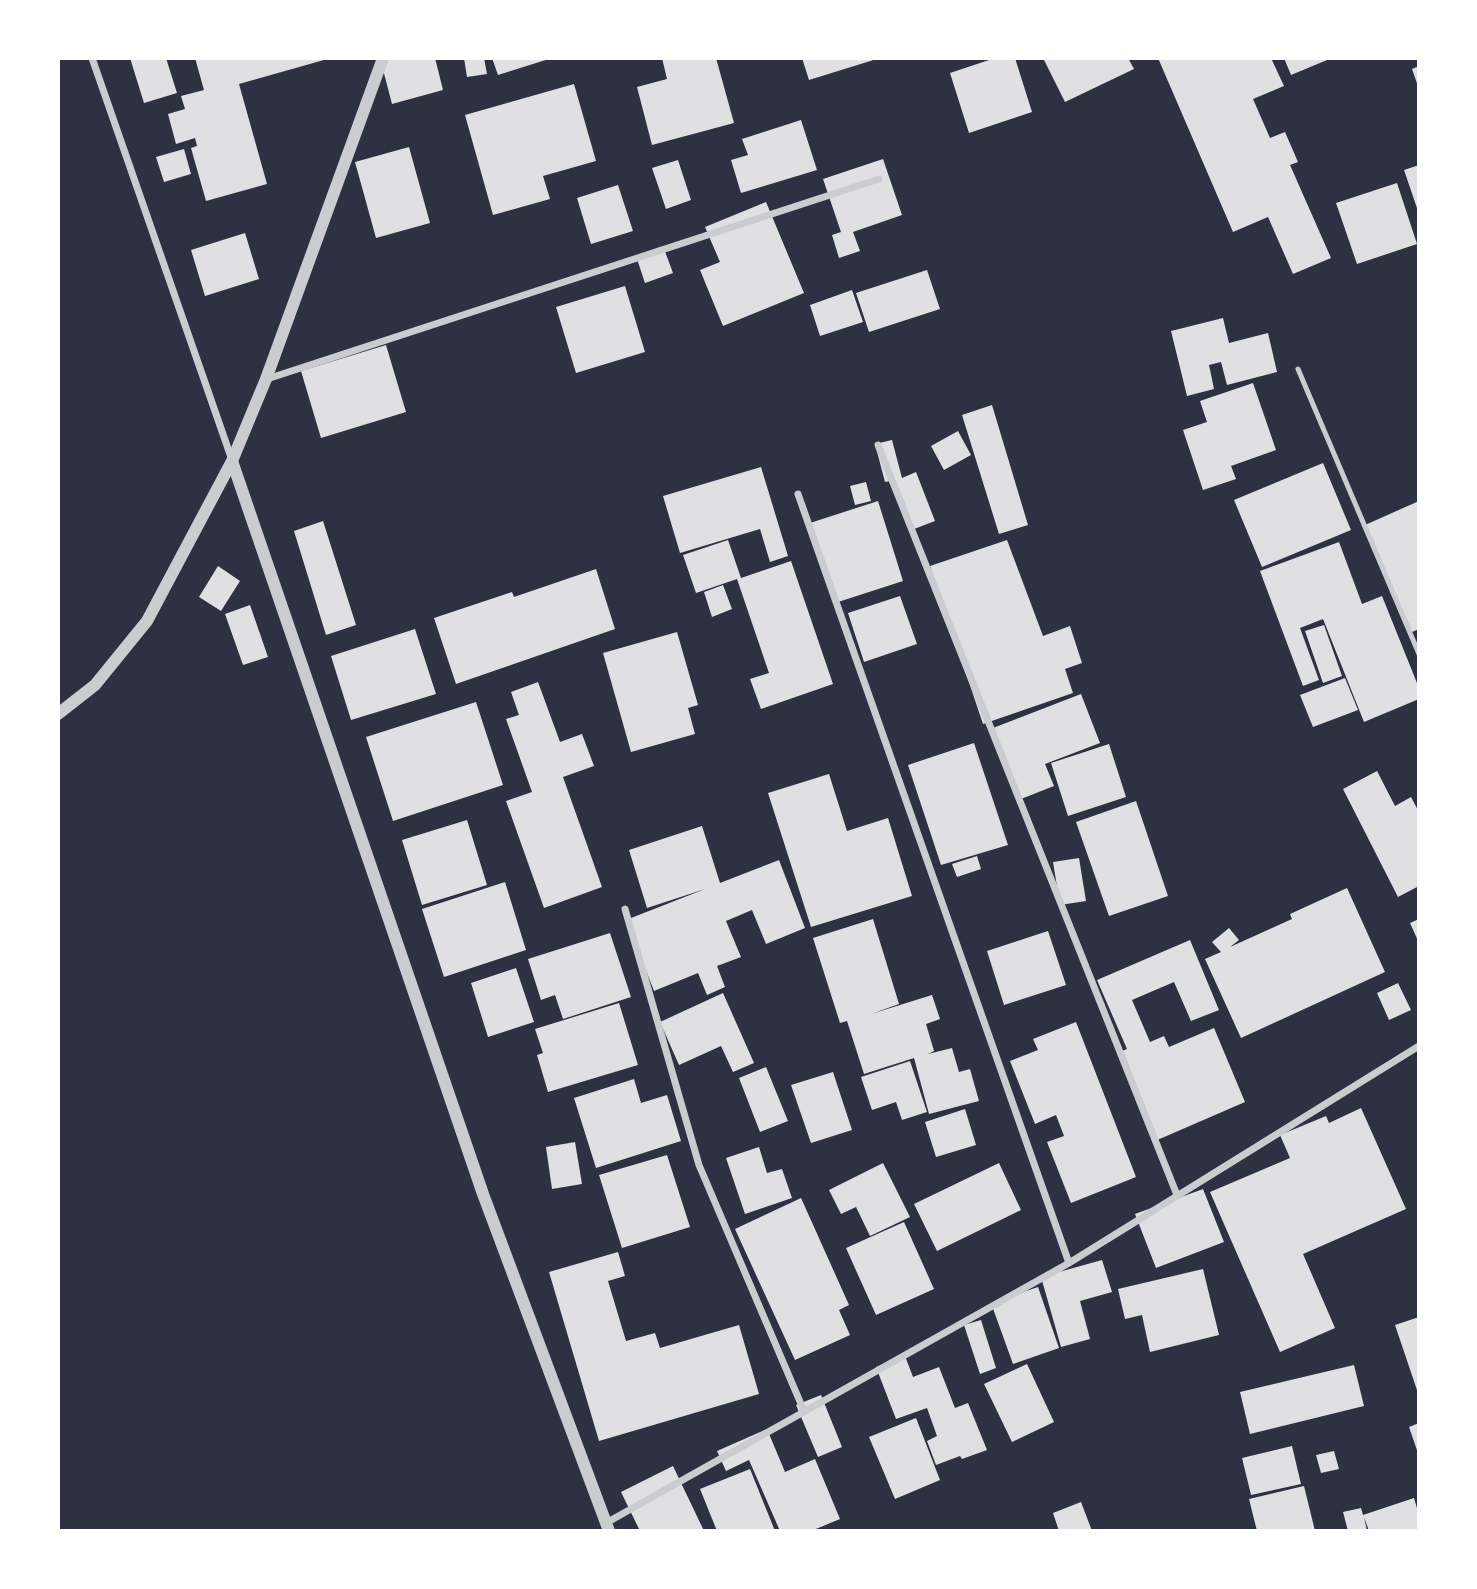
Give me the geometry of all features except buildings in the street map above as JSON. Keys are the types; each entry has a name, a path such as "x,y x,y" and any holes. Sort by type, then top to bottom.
{"street":[{"path":"92,58 483,1194 607,1527 804,1411 1069,1262 1419,1046"},
{"path":"58,714 95,685 147,621 232,461 266,379 383,58"},
{"path":"266,379 879,179"},
{"path":"877,445 1177,1195"},
{"path":"798,494 1069,1262"},
{"path":"625,909 699,1165 804,1411"}],"lane":[{"path":"1298,369 1419,654"}]}
